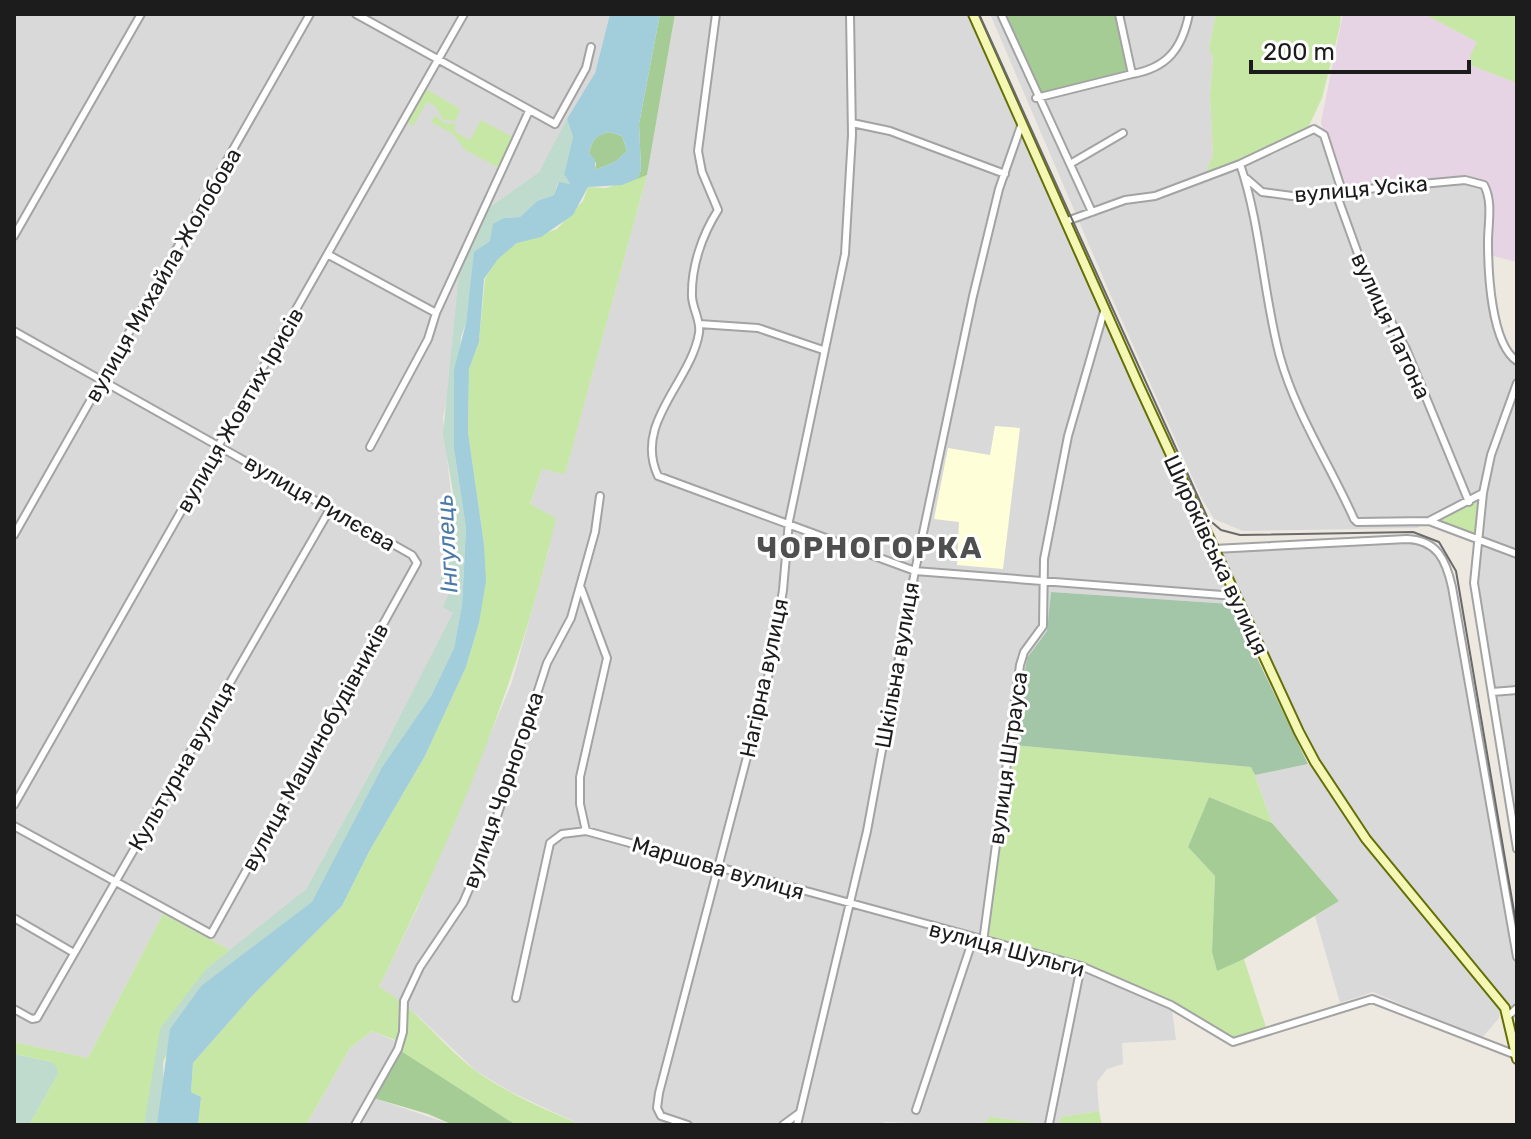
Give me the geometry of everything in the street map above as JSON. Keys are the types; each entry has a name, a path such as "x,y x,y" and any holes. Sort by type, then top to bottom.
{"main road":[{"name":"Широківська вулиця","path":"973,14 1299,732 1337,798 1508,1016 1517,1057"}],"street":[{"path":"14,236 141,14"},
{"name":"вулиця Михайла Жолобова","path":"14,535 310,14"},
{"path":"356,14 555,124 586,68 591,47"},
{"name":"вулиця Жовтих Ірисів","path":"14,805 464,14"},
{"path":"716,14 698,151 702,172 718,210 701,242 692,297 699,324 687,367 664,404 655,428 654,465 664,480 789,521 915,571 1235,596"},
{"name":"Нагірна вулиця","path":"688,1125 661,1116 658,1103 770,669 782,602 789,521 845,254 852,123 850,14"},
{"path":"1001,14 1036,98 1092,212"},
{"path":"1119,14 1132,74"},
{"path":"1036,98 1149,71 1168,60 1182,40 1189,14"},
{"path":"370,447 428,339 436,313 529,111"},
{"path":"852,123 890,131 1005,174"},
{"name":"Шкільна вулиця","path":"796,1124 867,831 915,571 973,296 1005,174 1022,123"},
{"path":"1067,221 1125,200 1155,196 1240,164 1314,129 1324,135 1335,179 1344,192"},
{"path":"1070,164 1123,133"},
{"path":"1240,164 1282,362 1301,410 1357,522 1429,521 1478,542 1517,554"},
{"name":"вулиця Усіка","path":"1244,176 1262,192 1275,196 1465,180 1484,185 1489,202 1488,255 1496,319 1504,349 1517,361"},
{"name":"вулиця Патона","path":"1336,193 1366,276 1406,349 1469,502"},
{"path":"329,255 436,313"},
{"name":"вулиця Штрауса","path":"983,942 1020,665 1024,652 1042,632 1044,559 1068,436 1105,308"},
{"path":"699,324 758,328 823,350"},
{"name":"вулиця Рилєєва","path":"14,331 415,558"},
{"path":"1517,383 1483,493 1474,583 1517,849"},
{"path":"1506,411 1517,414"},
{"path":"1429,521 1483,493"},
{"name":"вулиця Чорногорка","path":"355,1125 398,1049 403,1032 404,1001 420,967 463,903 486,850 547,663 571,618 583,578 600,496"},
{"name":"Культурна вулиця","path":"14,1009 32,1019 37,1018 330,509"},
{"path":"1214,549 1407,539 1432,545 1441,555 1448,568 1455,602 1517,957"},
{"name":"вулиця Машинобудівників","path":"116,882 211,934 417,563 415,558"},
{"path":"516,998 548,849 562,834 586,831 580,804 580,777 607,658 580,587"},
{"path":"1492,692 1517,690"},
{"path":"1506,787 1517,790"},
{"path":"15,829 116,882"},
{"name":"Маршова вулиця","path":"586,831 849,905"},
{"name":"вулиця Шульги","path":"849,905 1081,966 1171,1005 1233,1042 1372,999 1517,1057"},
{"path":"14,918 74,953"},
{"path":"916,1110 973,939"},
{"path":"1049,1124 1081,966"},
{"path":"1508,1016 1517,1008"},
{"path":"783,1125 798,1114"}],"shaded area":[{"path":"14,14 610,14 595,73 539,172 487,209 443,418 454,524 440,579 452,585 454,613 306,889 230,950 163,914 88,1058 14,1042"},
{"name":"ЧОРНОГОРКА","path":"675,14 973,14 1214,549 1394,539 1432,545 1448,568 1517,957 1517,1008 1508,1016 1501,1004 1499,1018 1481,1039 1373,992 1340,1003 1315,916 1339,901 1272,823 1255,775 1314,763 1235,597 1231,604 1051,592 1047,631 1027,658 987,939 1083,965 1171,1002 1176,1040 1122,1043 1123,1064 1107,1069 1097,1082 1099,1111 1061,1117 1060,1122 1049,1125 991,1117 980,1125 884,1122 883,1125 581,1125 511,1092 476,1071 418,1016 379,987 417,909 512,682 549,549 530,504 542,469 565,473 647,175"},
{"path":"990,14 1216,14 1209,46 1213,58 1210,95 1213,155 1205,176 1314,129 1490,189 1490,275 1501,342 1517,361 1517,849 1474,583 1483,494 1417,528 1243,531 1214,519 1202,499 1111,296"},
{"path":"1343,14 1424,14 1477,42 1472,66 1517,83 1517,262 1489,255 1490,189 1476,181 1340,191 1321,122"},
{"path":"567,119 573,137 564,174 570,184 558,183 554,195 537,201 520,217 504,218 490,241 474,253 466,323 461,337 454,449 466,528 462,605 454,648 431,696 382,767 313,902 202,985 163,1060 164,1091 157,1125 144,1125 160,1029 206,969 306,889 378,759 453,613 443,607 452,585 440,580 454,524 454,498 443,434 459,274 487,209 539,172"},
{"path":"995,426 1020,428 1003,569 957,565 959,522 934,519 948,448 990,455"},
{"path":"1051,592 1231,604 1308,764 1255,775 1251,767 1013,745 1027,658 1047,631"},
{"path":"372,1031 400,1043 371,1097 453,1125 306,1125 350,1048"},
{"path":"14,1054 51,1062 57,1067 58,1074 29,1125 14,1125"}],"green space":[{"path":"660,14 675,14 647,175 637,179 641,170 639,124"},
{"path":"1004,14 1116,14 1128,73 1038,95"},
{"path":"1216,14 1341,14 1322,98 1306,132 1204,177 1213,155 1210,95 1213,58 1209,47"},
{"path":"1424,14 1517,14 1517,83 1472,66 1470,56 1477,42"},
{"path":"426,89 460,109 456,121 443,120 436,107 427,102 413,126 407,123"},
{"path":"435,115 444,123 455,124 455,132 470,140 481,120 518,140 503,170 465,150 453,134 431,122"},
{"path":"609,132 622,136 627,151 615,162 595,170 596,163 589,153 595,139"},
{"path":"647,175 565,474 542,469 530,504 556,518 523,639 458,815 379,987 405,1005 476,1071 514,1094 581,1125 516,1125 398,1049 400,1042 372,1031 350,1048 306,1125 198,1125 201,1097 191,1092 193,1063 251,997 342,906 370,850 425,756 466,667 479,623 484,544 468,432 469,369 479,342 485,279 498,258 517,243 557,229 583,201 588,187 606,188"},
{"path":"1483,493 1478,542 1429,521"},
{"path":"1013,745 1252,767 1272,823 1209,797 1188,847 1215,876 1212,952 1217,970 1244,959 1266,1027 1233,1038 1174,1006 1113,979 987,939"},
{"path":"1209,797 1272,823 1339,901 1244,959 1217,971 1212,952 1215,876 1188,847"},
{"path":"163,914 230,950 206,969 152,1087 144,1125 29,1125 58,1074 51,1062 14,1054 14,1042 88,1058"},
{"path":"398,1049 516,1125 453,1125 428,1114 370,1097"},
{"path":"1099,1111 1102,1125 1049,1125 1060,1122 1061,1117"},
{"path":"991,1117 1049,1125 980,1125"}],"water":[{"path":"610,14 660,14 639,124 641,170 637,179 622,185 588,187 573,215 541,237 517,243 498,259 484,279 479,342 469,369 468,432 484,544 486,581 479,623 466,667 425,756 370,850 342,906 251,997 193,1063 191,1092 201,1097 198,1125 157,1125 170,1029 202,985 312,902 382,767 431,696 454,648 462,605 466,528 454,449 454,370 466,323 474,252 490,241 493,224 504,218 520,217 537,201 554,195 559,182 570,184 564,174 573,137 567,119 595,73","holes":["609,132 622,136 627,151 615,162 595,170 595,160 589,153 595,139"]}],"tram line":[{"path":"979,14 1208,519 1221,530 1240,535 1413,532 1439,542 1456,571 1517,929"}],"district":[{"name":"ЧОРНОГОРКА","path":"870,548"}],"water label":[{"name":"Інгулець","path":"447,544"}]}
